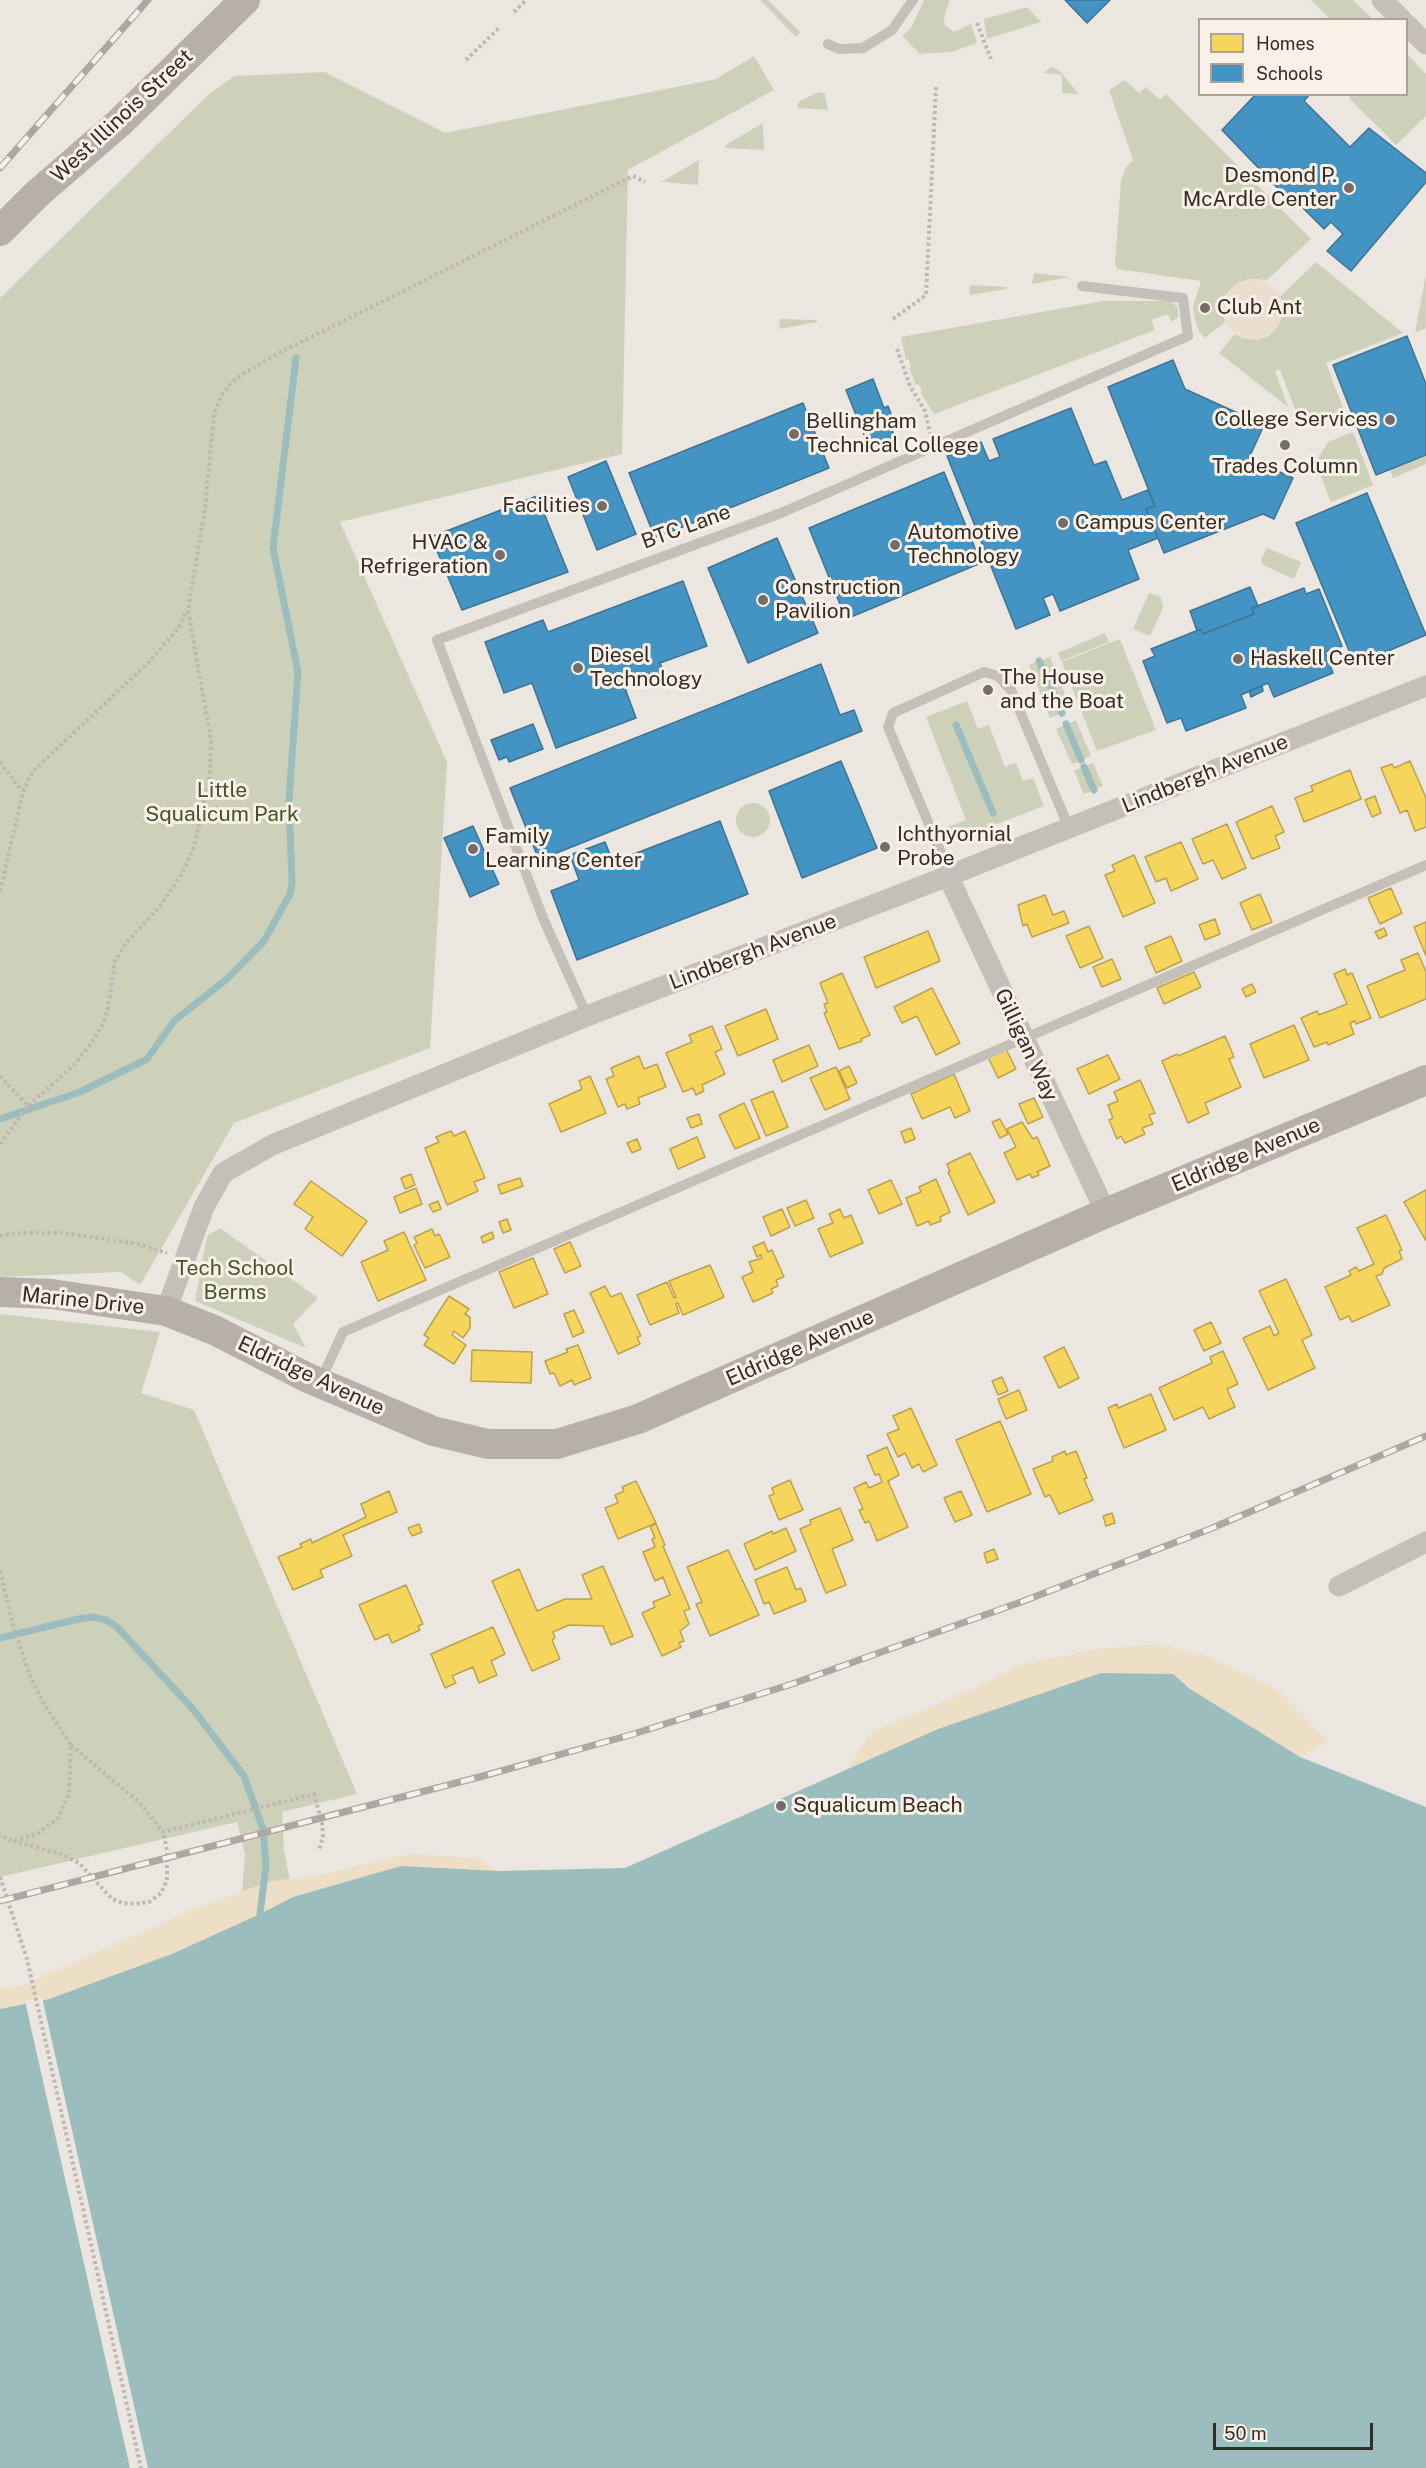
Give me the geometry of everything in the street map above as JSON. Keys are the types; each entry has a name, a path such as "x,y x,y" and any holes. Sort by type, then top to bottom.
{"main road":[{"name":"West Illinois Street","path":"0,231 37,194 126,116 245,0"},
{"name":"Eldridge Avenue","path":"166,1311 214,1330 319,1383 434,1431 488,1444 557,1444 638,1419 1106,1214 1426,1080"},
{"name":"Marine Drive","path":"0,1292 52,1294 166,1311"}],"street":[{"path":"1382,0 1400,18"},
{"path":"1408,25 1426,44"},
{"name":"Lindbergh Avenue","path":"166,1311 204,1207 223,1173 272,1145 587,1016 948,876 1426,686"},
{"name":"Gilligan Way","path":"948,876 1106,1214"},
{"path":"1339,1586 1426,1542"}],"lane":[{"path":"828,44 839,49 863,48 892,30 911,6 913,0"},
{"name":"BTC Lane","path":"587,1016 543,918 437,640 781,513 1188,336 1183,298 1082,286"},
{"path":"948,876 942,855 888,727 893,712 984,672 998,676 1011,690 1069,828"},
{"path":"319,1383 343,1332 1426,865"}],"path":[{"path":"514,12 526,0"},
{"path":"977,23 991,60"},
{"path":"466,60 499,28"},
{"path":"893,319 926,296 936,87"},
{"path":"0,891 22,792 32,772 160,650 178,629 188,610 206,508 214,414 221,396 230,384 256,364 633,176 645,182"},
{"path":"897,349 910,386 925,411"},
{"path":"0,1144 28,1106 74,1065 90,1046 103,1024 108,1008 115,961 126,943 162,904 194,847 210,775 211,740 188,610"},
{"path":"0,762 22,792"},
{"path":"0,1076 28,1106"},
{"path":"0,1236 15,1233 65,1233 138,1244 185,1259"},
{"path":"0,1571 14,1629 34,1685 71,1745 141,1804 163,1832 168,1859 167,1880 161,1893 149,1902 135,1904 112,1899 84,1868 61,1854 12,1841 0,1835"},
{"path":"12,1841 37,1834 58,1818 69,1793 71,1745"},
{"path":"163,1832 314,1794 322,1823 319,1850"},
{"path":"0,1877 27,1959 141,2468"}],"green space":[{"path":"760,0 768,0 800,32 796,37"},
{"path":"924,0 950,0 944,17 945,25 954,32 971,24 977,43 951,52 920,54 902,36 911,28"},
{"path":"1311,0 1353,0 1372,18 1329,18"},
{"path":"1027,7 1041,22 987,39 984,19"},
{"path":"1408,55 1426,74 1426,116 1396,145 1349,98 1351,96 1408,96"},
{"name":"Little Squalicum Park","path":"754,56 774,90 628,170 622,454 340,522 447,762 430,1048 234,1123 140,1285 121,1272 0,1277 0,298 208,95 235,76 325,72 445,133 716,79"},
{"path":"1051,67 1059,70 1079,94 1062,93 1062,75 1044,73"},
{"path":"1125,80 1139,93 1146,87 1160,100 1166,94 1311,239 1267,280 1250,279 1226,294 1222,305 1225,322 1205,338 1199,331 1193,307 1201,281 1117,269 1115,264 1121,181 1126,167 1133,160 1109,90"},
{"path":"819,92 825,94 828,110 799,108 797,105 800,101"},
{"path":"763,123 764,150 725,148 727,144"},
{"path":"699,160 698,185 661,182 663,181"},
{"path":"1316,262 1403,333 1326,363 1345,413 1319,421 1305,419 1297,414 1280,370 1275,371 1288,407 1219,353 1235,334 1242,338 1257,340 1268,336 1276,329 1281,320 1280,297"},
{"path":"1034,273 1070,277 1032,284"},
{"path":"1426,274 1426,328 1415,333"},
{"path":"970,285 1007,287 1007,289 969,295"},
{"path":"1103,301 1171,301 1178,308 1178,317 1171,322 1168,314 1151,320 1155,330 934,414 920,392 922,390 918,384 916,385 909,368 911,367 909,359 906,360 901,337"},
{"path":"780,319 817,320 817,322 779,329"},
{"path":"1353,432 1373,485 1331,502 1316,464 1317,460 1328,442"},
{"path":"1426,455 1426,464 1393,478 1390,470"},
{"path":"1267,548 1301,562 1294,579 1263,565 1261,560"},
{"path":"1149,593 1161,597 1163,608 1150,636 1133,629"},
{"path":"1105,633 1109,642 1061,661 1058,653"},
{"path":"1120,639 1156,730 1097,751 1062,662"},
{"path":"1050,657 1071,709 1050,718 1029,665"},
{"path":"967,701 978,729 989,725 1005,767 1016,763 1023,781 1033,778 1044,806 951,842 945,828 966,820 926,717"},
{"path":"1076,720 1091,756 1072,764 1056,729"},
{"path":"1093,763 1103,786 1084,794 1074,771"},
{"path":"753,803 765,808 770,820 765,832 753,837 741,832 736,820 741,808"},
{"name":"Tech School Berms","path":"220,1228 318,1298 293,1324 306,1348 195,1301 207,1236"},
{"path":"0,1314 160,1332 141,1393 194,1410 357,1794 282,1812 284,1850 293,1897 241,1906 245,1854 237,1822 0,1877"}],"sand":[{"path":"1160,1645 1209,1657 1278,1690 1328,1741 1300,1757 618,1886 0,2030 0,1989 21,1986 199,1907 271,1881 317,1876 408,1854 476,1858 498,1871 625,1868 846,1770 871,1732 971,1690 1022,1664 1104,1648"}],"shaded area":[{"path":"1247,279 1259,279 1275,287 1281,297 1283,309 1281,321 1275,331 1259,339 1247,339 1231,331 1223,315 1223,303 1231,287"}],"water":[{"path":"1101,1673 1173,1674 1190,1689 1300,1757 1426,1807 1426,2468 0,2468 0,2009 49,1999 172,1954 293,1897 401,1866 498,1871 625,1868 938,1729"}],"pier":[{"path":"42,1997 148,2468 130,2468 25,2001"}],"building: Homes":[{"path":"1410,761 1426,798 1426,827 1415,831 1407,810 1400,813 1381,768 1392,764 1394,768"},
{"path":"1350,770 1361,799 1304,822 1295,798 1313,791 1311,786"},
{"path":"1375,796 1381,813 1372,817 1365,800"},
{"path":"1272,806 1284,832 1275,836 1280,848 1252,859 1236,822"},
{"path":"1227,824 1246,868 1222,879 1213,860 1203,864 1192,839"},
{"path":"1181,842 1198,879 1171,891 1166,878 1156,882 1145,857"},
{"path":"1134,855 1155,903 1123,917 1105,875 1115,871 1112,865"},
{"path":"1391,888 1402,913 1380,924 1368,898"},
{"path":"1260,894 1272,922 1252,930 1240,903"},
{"path":"1045,895 1053,915 1064,911 1069,923 1032,937 1027,924 1023,926 1018,905"},
{"path":"1215,919 1220,934 1205,940 1199,925"},
{"path":"1426,922 1426,956 1414,927"},
{"path":"1089,926 1103,958 1080,968 1066,936"},
{"path":"1384,928 1387,935 1379,939 1375,932"},
{"path":"928,931 940,961 876,988 864,957"},
{"path":"1171,936 1182,961 1156,973 1145,947"},
{"path":"1418,953 1426,972 1426,999 1380,1018 1367,986 1405,970 1401,960"},
{"path":"1112,959 1121,979 1102,987 1093,967"},
{"path":"1345,969 1347,975 1352,973 1371,1018 1356,1024 1355,1021 1350,1023 1354,1034 1328,1045 1327,1042 1314,1047 1301,1018 1317,1011 1319,1015 1347,1004 1334,974"},
{"path":"1194,972 1201,987 1164,1004 1157,988"},
{"path":"842,973 870,1035 861,1039 862,1041 839,1049 824,1013 827,1012 824,1004 828,1003 820,983"},
{"path":"1252,984 1256,992 1246,997 1242,989"},
{"path":"932,988 960,1043 936,1055 917,1016 902,1023 894,1007"},
{"path":"766,1009 778,1039 738,1056 725,1026"},
{"path":"1294,1025 1309,1060 1264,1078 1250,1044"},
{"path":"712,1026 722,1049 715,1052 725,1074 702,1085 704,1091 696,1095 693,1088 683,1092 666,1053 692,1042 689,1035"},
{"path":"1225,1036 1234,1057 1229,1059 1241,1087 1205,1103 1209,1113 1188,1123 1162,1061"},
{"path":"809,1045 818,1066 782,1082 773,1060"},
{"path":"1006,1049 1016,1069 998,1078 988,1057"},
{"path":"1108,1055 1120,1079 1089,1094 1077,1069"},
{"path":"639,1056 644,1069 657,1064 666,1087 638,1098 640,1104 627,1109 625,1104 618,1107 606,1079 614,1076 611,1068"},
{"path":"849,1066 857,1083 847,1088 839,1071"},
{"path":"836,1067 850,1099 825,1110 810,1078"},
{"path":"954,1074 970,1111 955,1118 950,1107 922,1119 911,1094"},
{"path":"590,1076 606,1113 561,1132 549,1104 582,1089 579,1081"},
{"path":"1140,1080 1155,1113 1149,1115 1153,1124 1142,1128 1145,1134 1125,1143 1121,1136 1117,1139 1109,1120 1113,1118 1108,1105 1118,1101 1114,1092"},
{"path":"773,1091 788,1127 766,1136 751,1100"},
{"path":"1034,1098 1043,1117 1028,1124 1019,1104"},
{"path":"744,1103 760,1138 735,1149 719,1115"},
{"path":"699,1114 702,1124 691,1128 687,1118"},
{"path":"1000,1119 1008,1134 1000,1138 992,1122"},
{"path":"1022,1122 1033,1139 1037,1137 1050,1166 1037,1172 1039,1175 1032,1178 1030,1174 1017,1180 1004,1153 1016,1147 1007,1129"},
{"path":"911,1128 915,1139 905,1143 901,1132"},
{"path":"451,1131 454,1136 465,1131 485,1178 474,1182 478,1191 447,1205 425,1148 439,1142 436,1137"},
{"path":"697,1137 705,1157 678,1169 670,1149"},
{"path":"637,1139 641,1149 632,1153 627,1143"},
{"path":"970,1153 995,1202 968,1215 948,1172 950,1171 947,1164"},
{"path":"411,1174 415,1185 405,1189 401,1178"},
{"path":"520,1178 523,1186 501,1194 498,1185"},
{"path":"936,1179 950,1212 940,1217 941,1221 930,1225 929,1221 917,1226 906,1198 921,1192 919,1187"},
{"path":"891,1180 902,1204 879,1214 868,1190"},
{"path":"311,1181 367,1221 342,1256 305,1229 313,1217 294,1204"},
{"path":"416,1188 422,1204 400,1213 394,1197"},
{"path":"1426,1190 1426,1241 1404,1202"},
{"path":"806,1200 814,1218 795,1226 787,1208"},
{"path":"438,1201 441,1209 433,1212 429,1205"},
{"path":"782,1209 790,1227 771,1236 763,1217"},
{"path":"840,1209 844,1218 851,1215 863,1243 830,1257 818,1229 833,1223 829,1214"},
{"path":"1386,1215 1402,1250 1399,1251 1402,1259 1384,1268 1382,1274 1376,1276 1390,1305 1352,1322 1349,1316 1340,1320 1325,1287 1351,1275 1349,1271 1356,1267 1359,1271 1374,1264 1357,1228"},
{"path":"507,1219 511,1230 503,1233 499,1222"},
{"path":"432,1229 435,1236 439,1234 450,1257 425,1268 414,1245 417,1243 414,1237"},
{"path":"404,1232 426,1280 378,1301 361,1262 388,1250 384,1241"},
{"path":"492,1232 494,1238 483,1243 481,1237"},
{"path":"570,1242 581,1266 565,1273 554,1249"},
{"path":"764,1242 768,1252 772,1250 784,1277 776,1280 778,1286 771,1289 773,1293 753,1302 742,1277 753,1272 749,1262 762,1258 761,1255 757,1257 753,1247"},
{"path":"533,1258 548,1294 514,1308 499,1272"},
{"path":"710,1265 724,1297 683,1315 678,1303 676,1304 679,1313 650,1325 637,1295 667,1282 674,1298 676,1297 669,1281"},
{"path":"1286,1279 1312,1335 1302,1340 1315,1368 1268,1390 1243,1338 1270,1326 1274,1336 1279,1333 1259,1291"},
{"path":"605,1286 611,1297 621,1293 641,1336 637,1337 640,1344 618,1354 590,1293"},
{"path":"449,1296 469,1309 465,1314 470,1317 470,1328 463,1338 454,1331 452,1335 466,1345 454,1364 424,1345 429,1338 424,1335"},
{"path":"574,1310 584,1332 573,1337 564,1314"},
{"path":"1211,1322 1221,1343 1204,1351 1194,1330"},
{"path":"578,1345 591,1378 574,1385 572,1380 560,1386 554,1373 550,1374 545,1361 568,1352 566,1349"},
{"path":"1064,1347 1079,1378 1059,1388 1044,1357"},
{"path":"472,1350 532,1352 531,1383 471,1381"},
{"path":"1223,1351 1238,1384 1227,1389 1235,1407 1209,1419 1203,1407 1174,1420 1159,1388 1212,1363 1210,1357"},
{"path":"1002,1377 1008,1391 998,1395 992,1381"},
{"path":"1019,1390 1027,1410 1006,1419 998,1399"},
{"path":"1151,1394 1166,1430 1124,1448 1108,1408 1117,1404 1118,1408"},
{"path":"911,1408 937,1465 923,1472 919,1464 912,1468 905,1453 898,1457 887,1434 899,1429 893,1416"},
{"path":"1000,1421 1031,1494 987,1512 956,1440"},
{"path":"887,1447 899,1475 888,1481 908,1527 877,1541 869,1521 865,1523 859,1510 863,1509 854,1488 866,1482 869,1488 882,1482 879,1474 875,1475 867,1456"},
{"path":"1065,1451 1066,1455 1076,1451 1093,1500 1059,1514 1050,1495 1045,1497 1033,1469 1053,1461 1052,1457"},
{"path":"790,1480 803,1510 779,1520 769,1496 774,1494 772,1488"},
{"path":"636,1481 656,1523 618,1539 605,1508 618,1503 615,1495 624,1491 622,1487"},
{"path":"389,1491 397,1512 343,1535 352,1556 320,1570 323,1577 293,1590 278,1557 302,1547 300,1544 311,1539 312,1543 366,1517 361,1504"},
{"path":"961,1491 972,1515 955,1522 944,1498"},
{"path":"840,1508 853,1540 832,1549 846,1585 826,1593 800,1529 811,1524 810,1520"},
{"path":"1112,1513 1115,1523 1106,1526 1103,1516"},
{"path":"419,1524 422,1532 412,1536 408,1528"},
{"path":"656,1524 690,1609 684,1611 689,1624 680,1631 684,1641 679,1643 681,1647 662,1656 642,1613 655,1607 653,1602 670,1595 663,1577 655,1581 643,1552 655,1547 652,1539 655,1538 650,1526"},
{"path":"786,1528 796,1551 755,1570 744,1544 772,1531 773,1534"},
{"path":"994,1549 998,1559 987,1563 984,1553"},
{"path":"728,1550 759,1615 710,1636 696,1604 702,1602 687,1567"},
{"path":"603,1566 633,1636 611,1645 603,1626 569,1625 553,1632 555,1638 552,1640 560,1659 532,1671 492,1581 519,1569 537,1611 565,1599 592,1599 582,1575"},
{"path":"787,1567 796,1590 801,1588 806,1601 774,1614 769,1602 764,1604 755,1580"},
{"path":"406,1585 423,1624 418,1626 420,1630 392,1643 388,1634 375,1640 359,1605"},
{"path":"493,1627 505,1654 491,1661 497,1675 479,1683 473,1667 452,1676 456,1683 445,1688 431,1654"}],"building: Schools":[{"path":"1065,0 1110,0 1087,23"},
{"name":"Desmond P. McArdle Center","path":"1254,96 1308,96 1304,101 1350,147 1369,128 1426,173 1426,182 1351,271 1327,251 1343,234 1331,222 1324,229 1303,208 1305,205 1295,195 1290,201 1222,130"},
{"name":"College Services","path":"1407,336 1426,384 1426,455 1376,475 1333,365"},
{"path":"1173,360 1185,389 1264,425 1249,458 1293,478 1274,519 1263,514 1164,553 1146,509 1155,506 1108,387"},
{"path":"873,379 884,408 888,406 893,419 888,421 896,439 870,450 846,390"},
{"path":"803,403 829,468 655,538 629,473"},
{"name":"Campus Center","path":"1071,408 1094,465 1106,461 1122,500 1148,490 1155,506 1146,509 1158,538 1128,550 1139,579 1060,611 1053,594 1043,598 1050,615 1016,629 947,456 981,442 989,461 1000,457 993,439"},
{"name":"Facilities","path":"606,461 636,534 597,550 568,477"},
{"name":"Automotive Technology","path":"944,472 981,563 846,619 809,528"},
{"path":"1367,493 1426,635 1355,665 1296,523"},
{"name":"HVAC & Refrigeration","path":"537,496 568,572 462,610 431,537"},
{"name":"Construction Pavilion","path":"777,538 818,633 748,663 708,568"},
{"name":"Diesel Technology","path":"683,581 707,646 660,663 664,673 641,682 638,674 622,680 636,718 556,748 532,683 504,693 485,642 543,620 548,632"},
{"path":"1250,587 1258,606 1252,608 1254,614 1203,634 1201,629 1197,631 1190,611"},
{"name":"Haskell Center","path":"1304,588 1306,594 1319,589 1342,646 1325,652 1333,673 1274,697 1268,683 1241,695 1246,708 1186,731 1181,718 1167,723 1143,661 1155,656 1151,649 1201,629 1203,634 1254,614 1252,608"},
{"path":"821,664 840,715 854,710 862,731 539,860 510,788"},
{"path":"1262,686 1263,691 1251,697 1249,691"},
{"path":"533,724 543,749 509,762 507,757 499,760 491,740"},
{"path":"841,761 877,848 802,878 769,791"},
{"path":"720,821 748,894 577,960 551,891 579,880 570,855 605,842 613,862"},
{"name":"Family Learning Center","path":"473,826 499,884 470,897 444,838"}],"waterway":[{"path":"0,1119 80,1092 147,1059 174,1021 228,978 264,941 290,894 292,883 289,800 298,672 273,548 296,358"},
{"path":"1039,661 1062,713"},
{"path":"1066,724 1081,760"},
{"path":"956,725 993,813"},
{"path":"1084,767 1094,790"},
{"path":"0,1638 93,1617 106,1620 117,1627 192,1708 244,1776 263,1829 266,1866 260,1914"}],"railway":[{"path":"0,168 148,0"},
{"path":"0,1901 483,1776 630,1735 792,1684 1021,1602 1210,1529 1426,1436"}],"place":[{"name":"Desmond P. McArdle Center","path":"1349,188"},
{"name":"Club Ant","path":"1205,308"},
{"name":"College Services","path":"1390,420"},
{"name":"Bellingham Technical College","path":"794,434"},
{"name":"Trades Column","path":"1285,445"},
{"name":"Facilities","path":"602,506"},
{"name":"Campus Center","path":"1063,523"},
{"name":"Automotive Technology","path":"895,545"},
{"name":"HVAC & Refrigeration","path":"500,555"},
{"name":"Construction Pavilion","path":"763,600"},
{"name":"Haskell Center","path":"1238,659"},
{"name":"Diesel Technology","path":"578,668"},
{"name":"The House and the Boat","path":"988,690"},
{"name":"Ichthyornial Probe","path":"885,847"},
{"name":"Family Learning Center","path":"473,849"},
{"name":"Squalicum Beach","path":"781,1806"}]}
